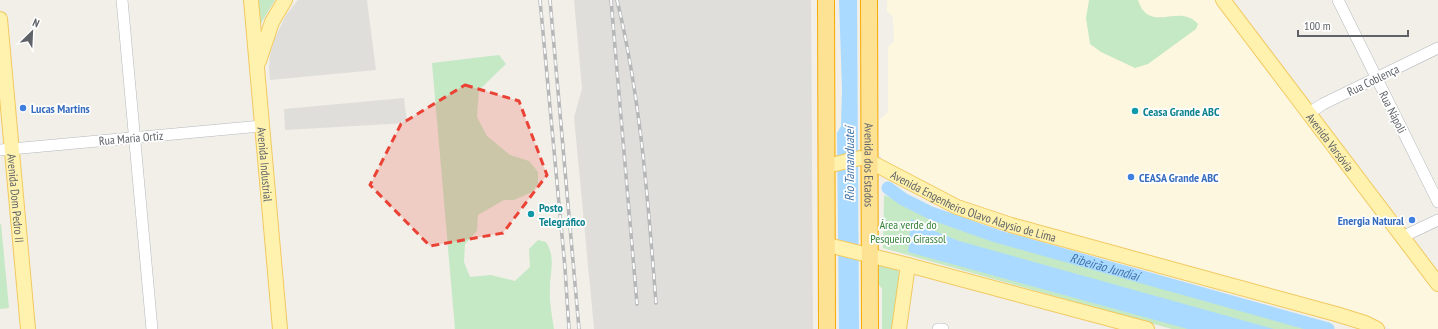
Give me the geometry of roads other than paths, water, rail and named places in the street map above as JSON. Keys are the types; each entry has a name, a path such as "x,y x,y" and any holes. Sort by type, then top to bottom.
{"highway":[{"path":"826,0 832,165 832,246 827,329"},
{"name":"Avenida dos Estados","path":"869,0 865,160 866,254 870,329"}],"main road":[{"name":"Avenida Industrial","path":"251,0 280,329"},
{"path":"257,67 272,22 285,0"},
{"name":"Avenida Varsóvia","path":"1223,0 1312,110"},
{"name":"Avenida Varsóvia","path":"1235,0 1312,110 1406,235 1438,284"},
{"name":"Avenida Dom Pedro II","path":"0,20 5,150 18,329"},
{"name":"Avenida Dom Pedro II","path":"0,121 28,329"},
{"path":"832,165 865,160"},
{"name":"Avenida Engenheiro Olavo Alaysio de Lima","path":"865,160 946,201 991,219 1336,314 1365,323 1377,329"},
{"name":"Avenida Varsóvia","path":"1406,235 1438,270"},
{"path":"832,246 1148,329"},
{"path":"899,329 908,265"}],"street":[{"path":"122,0 152,329"},
{"name":"Rua Nápoli","path":"1338,0 1438,202"},
{"name":"Rua Coblença","path":"1312,110 1438,48"},
{"name":"Rua Maria Ortiz","path":"5,150 262,126"},
{"path":"1406,235 1438,220"},
{"path":"938,329 943,329"}],"water":[{"name":"Rio Tamanduateí","path":"839,0 857,0 859,329 839,329 837,133 841,126 842,89"},
{"path":"911,219 959,241 1274,329 1188,329 908,252"}],"waterway":[{"name":"Ribeirão Jundiaí","path":"888,188 903,199 931,213 996,236 1328,329"}],"railway":[{"path":"540,0 565,268 569,329"},
{"path":"550,0 579,329"},
{"path":"611,0 637,304"},
{"path":"617,0 638,113 656,303"}],"place":[{"name":"Lucas Martins","path":"23,108"},
{"name":"Ceasa Grande ABC","path":"1135,111"},
{"name":"CEASA Grande ABC","path":"1131,177"},
{"name":"Posto Telegráfico","path":"531,214"},
{"name":"Energia Natural","path":"1412,220"}],"park label":[{"name":"Área verde do Pesqueiro Girassol","path":"908,231"}]}
